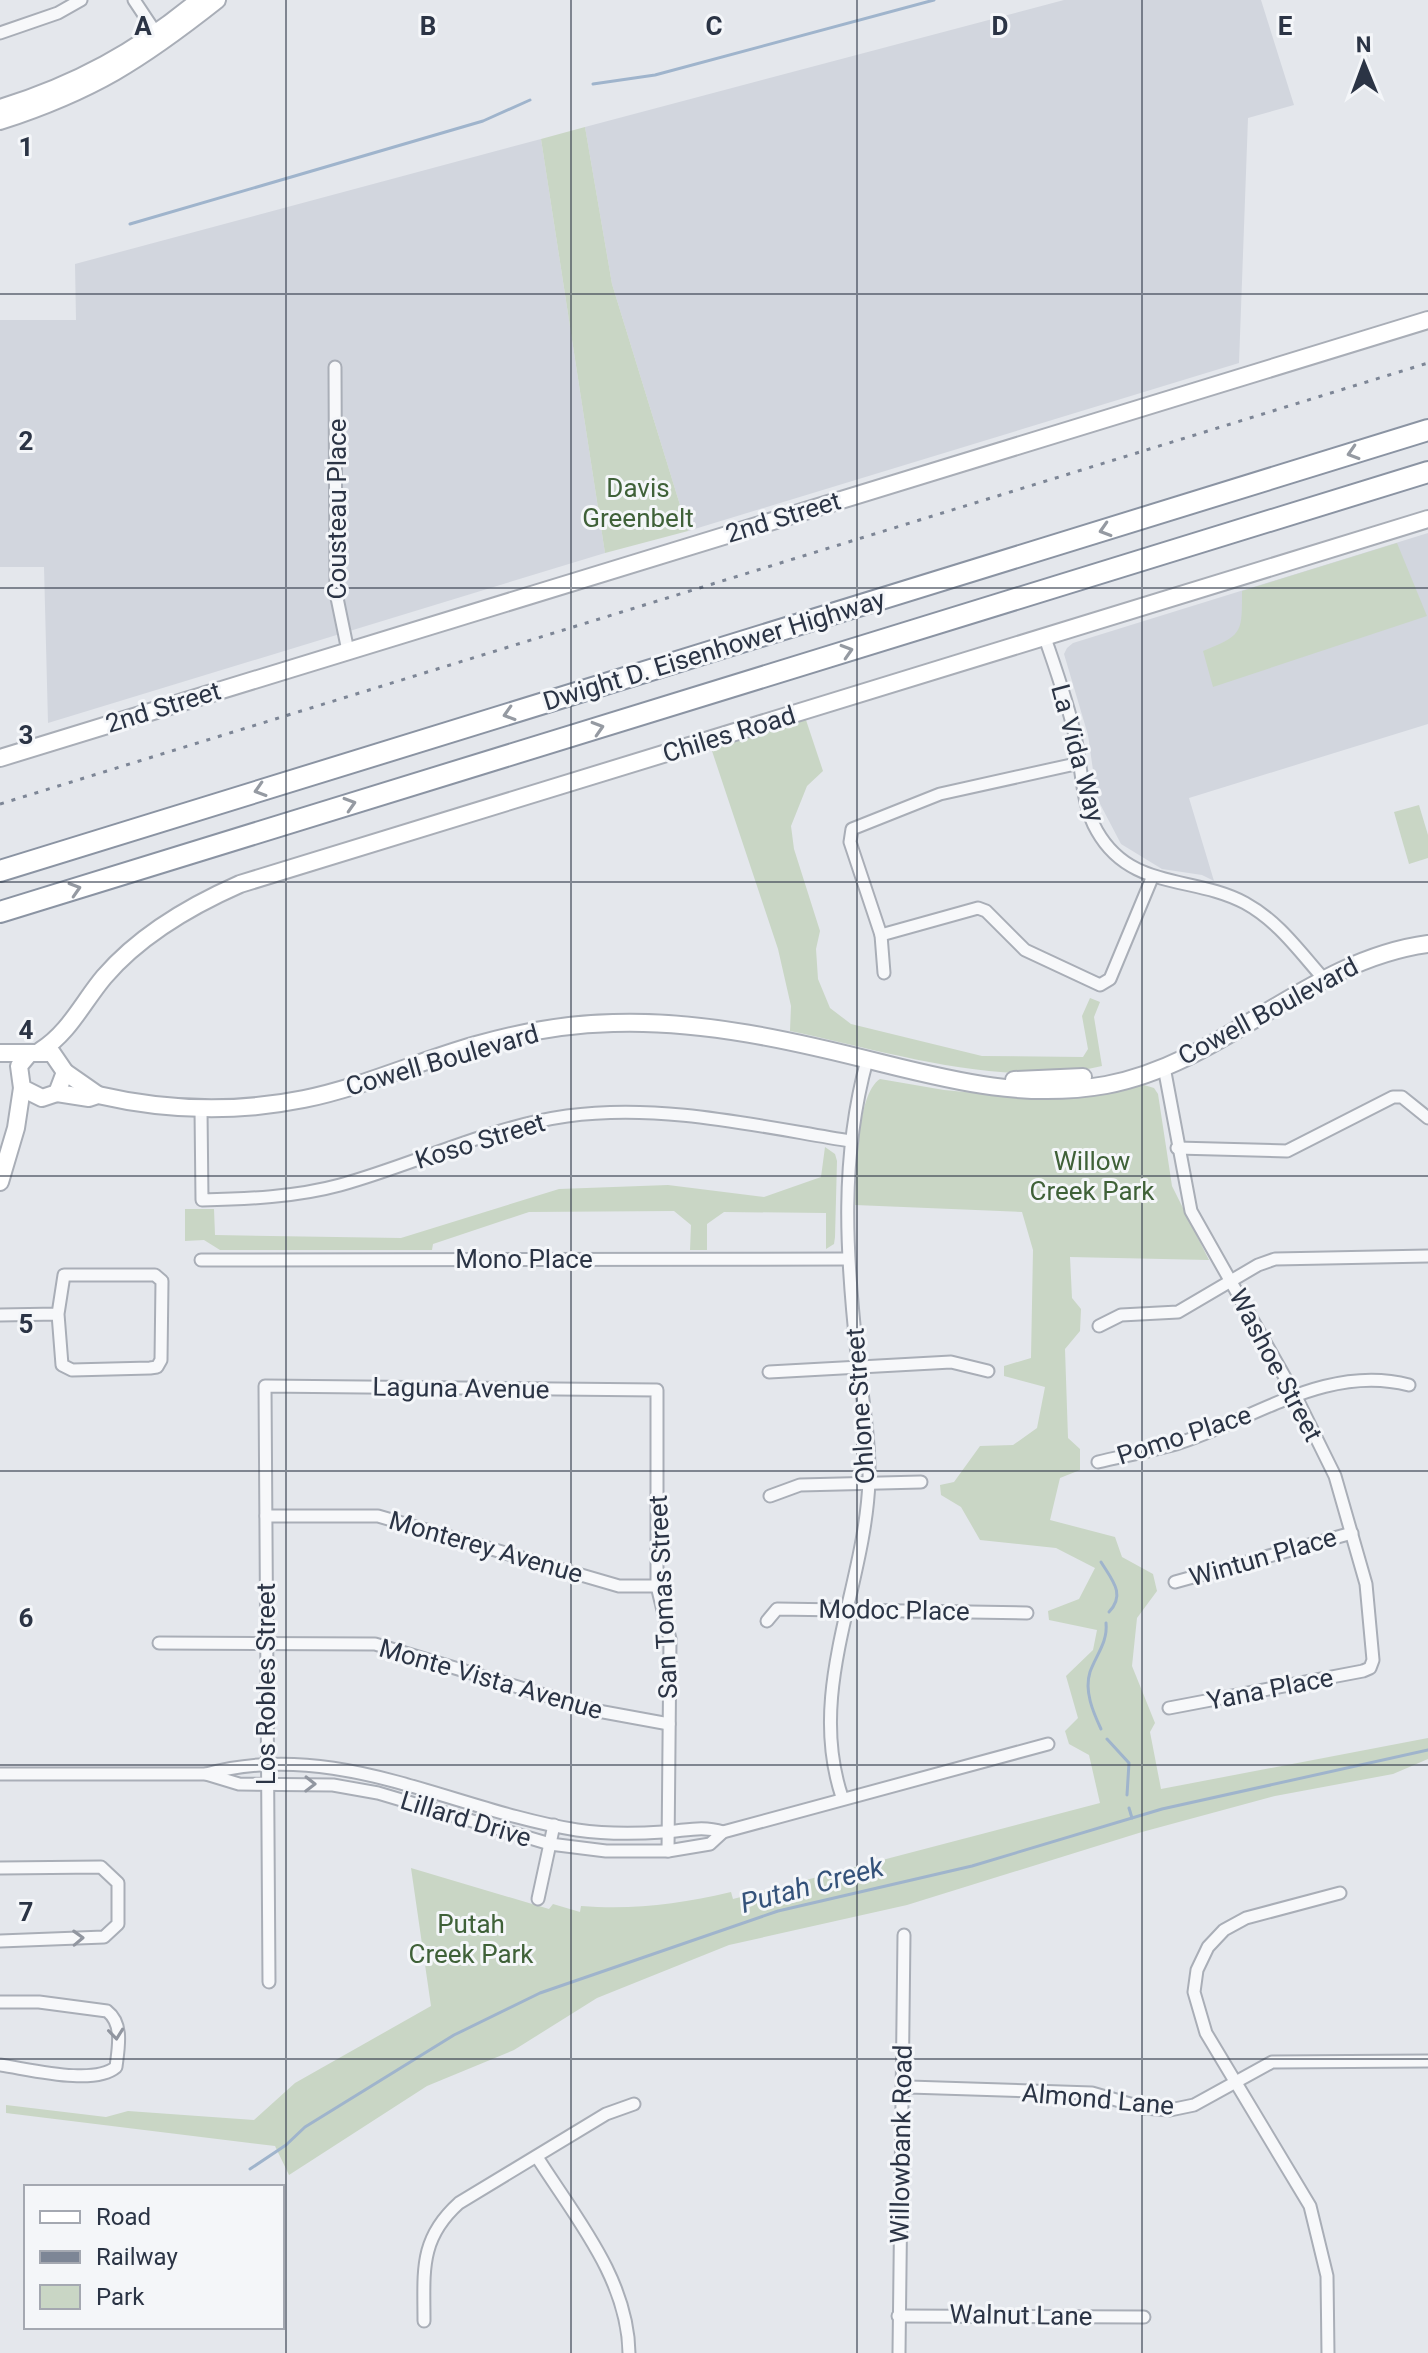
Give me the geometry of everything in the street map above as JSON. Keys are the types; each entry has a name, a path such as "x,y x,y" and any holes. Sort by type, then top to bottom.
{"highway":[{"name":"Dwight D. Eisenhower Highway","path":"0,871 1428,430"},
{"name":"Dwight D. Eisenhower Highway","path":"0,912 1428,472"}],"street":[{"path":"1,31 58,13 81,0"},
{"path":"134,0 160,38"},
{"path":"0,108 95,72 160,38 199,0"},
{"path":"0,121 92,86 217,0"},
{"name":"2nd Street","path":"0,758 1428,320"},
{"name":"Cousteau Place","path":"335,367 336,593 348,651"},
{"name":"Chiles Road","path":"73,1021 106,975 131,950 168,921 240,884 1428,519"},
{"name":"La Vida Way","path":"1045,638 1071,718 1096,831 1118,857 1152,878 1212,889 1244,903 1273,921 1323,978"},
{"path":"884,973 881,935 850,842 852,829 940,794 1080,763"},
{"path":"881,935 978,908 986,911 1025,950 1100,985 1110,979 1152,878"},
{"name":"Cowell Boulevard","path":"64,1068 98,1095 164,1108 242,1109 308,1099 523,1033 583,1025 659,1023 698,1027 874,1061 1019,1080 1074,1078 1138,1067 1160,1068 1260,1018 1348,965 1428,944"},
{"path":"0,1182 16,1128 19,1066 73,1021"},
{"path":"16,1128 50,1095 64,1068 73,1021"},
{"path":"0,1053 52,1053 64,1068"},
{"name":"Ohlone Street","path":"842,1797 832,1760 829,1717 869,1482 847,1259 845,1196 850,1141 874,1061"},
{"path":"0,1066 20,1085 50,1095"},
{"name":"Washoe Street","path":"1160,1068 1191,1211 1296,1397 1335,1476 1366,1584 1373,1660 1370,1668"},
{"name":"Cowell Boulevard","path":"50,1095 89,1098 98,1095"},
{"path":"1177,1148 1287,1151 1393,1097 1402,1097 1428,1118"},
{"name":"Koso Street","path":"201,1110 202,1200 259,1198 338,1185 528,1124 567,1116 663,1113 850,1141"},
{"path":"1099,1326 1121,1315 1178,1312 1275,1259 1428,1256"},
{"name":"Mono Place","path":"201,1260 847,1259"},
{"path":"64,1275 155,1275 162,1281 163,1318 157,1367 72,1370 62,1365 59,1358 58,1314 64,1275"},
{"path":"0,1315 58,1314"},
{"path":"769,1372 951,1362 988,1371"},
{"name":"Pomo Place","path":"1098,1462 1177,1443 1296,1397 1357,1379 1381,1377 1409,1385"},
{"name":"Laguna Avenue","path":"265,1386 657,1390"},
{"name":"Los Robles Street","path":"265,1386 269,1982"},
{"name":"San Tomas Street","path":"657,1390 657,1586 670,1639 671,1816 668,1851"},
{"path":"770,1496 800,1485 921,1482"},
{"name":"Monterey Avenue","path":"266,1516 378,1516 619,1586 657,1586"},
{"name":"Wintun Place","path":"1175,1582 1352,1533"},
{"name":"Modoc Place","path":"767,1621 777,1609 1027,1613"},
{"name":"Monte Vista Avenue","path":"159,1643 375,1644 598,1711 669,1724"},
{"name":"Yana Place","path":"1169,1708 1370,1668"},
{"name":"Lillard Drive","path":"206,1774 239,1784 333,1785 417,1804 550,1844 606,1851 668,1851 710,1844 723,1832 842,1797 1048,1744"},
{"name":"Lillard Drive","path":"0,1774 206,1774 239,1765 352,1769 554,1825 607,1833 668,1832 705,1826 723,1832"},
{"path":"417,1804 422,1786"},
{"path":"538,1899 554,1825"},
{"path":"606,1851 607,1833"},
{"path":"0,1868 101,1867 118,1883 118,1924 104,1937 0,1941"},
{"path":"1328,2353 1327,2276 1310,2206 1198,2015 1194,1992 1197,1970 1208,1947 1224,1930 1246,1918 1340,1893"},
{"name":"Willowbank Road","path":"899,2353 904,1935"},
{"path":"0,2002 39,2002 107,2011 117,2023 118,2037 116,2067 105,2074 83,2076 0,2065"},
{"name":"Almond Lane","path":"902,2091 909,2087 1092,2093 1144,2108 1170,2110 1194,2105 1272,2062 1428,2061"},
{"path":"424,2321 425,2261 435,2230 459,2203 606,2114 634,2104"},
{"path":"537,2157 603,2261 625,2311 629,2353"},
{"name":"Walnut Lane","path":"898,2316 1144,2317"}],"shaded area":[{"path":"1064,0 1261,0 1294,105 1248,118 1239,363 688,531 612,284 585,127"},
{"path":"541,139 605,553 48,723 44,567 0,567 0,320 76,320 75,264"},
{"path":"1428,533 1428,724 1189,798 1214,881 1202,875 1162,869 1121,844 1097,798 1088,735 1064,654 1067,648 1073,643"}],"green space":[{"name":"Davis Greenbelt","path":"585,127 612,284 688,531 605,553 541,139"},
{"path":"1397,543 1427,616 1213,687 1203,651 1226,641 1238,631 1242,616 1242,591"},
{"path":"806,720 823,771 807,786 791,826 794,849 820,931 816,949 818,979 830,1008 851,1024 982,1056 1083,1057 1088,1049 1082,1016 1090,998 1100,1002 1094,1017 1102,1066 1065,1072 986,1071 905,1057 790,1031 791,1006 778,949 711,748"},
{"path":"1419,805 1428,835 1428,858 1409,864 1394,812"},
{"path":"880,1079 944,1090 1018,1097 1055,1097 1144,1085 1154,1088 1158,1094 1172,1186 1209,1260 1070,1257 1072,1298 1081,1309 1080,1331 1065,1349 1068,1438 1080,1449 1080,1470 1060,1478 1050,1520 1115,1537 1122,1557 1153,1574 1157,1591 1137,1618 1132,1666 1155,1723 1150,1732 1161,1789 1428,1738 1428,1759 1393,1774 1275,1796 1142,1832 907,1905 729,1945 597,1998 514,2050 427,2086 289,2175 275,2146 6,2113 6,2105 106,2117 128,2111 254,2120 295,2083 431,2006 411,1868 549,1909 553,1904 580,1912 581,1906 656,1905 731,1892 733,1899 1100,1803 1089,1755 1069,1744 1065,1731 1078,1718 1066,1676 1093,1650 1097,1630 1049,1620 1048,1611 1079,1599 1095,1568 1056,1548 980,1540 961,1507 941,1495 940,1485 954,1482 980,1446 1013,1445 1037,1428 1045,1387 1004,1376 1004,1366 1031,1358 1033,1250 1022,1212 855,1205 862,1118 872,1088"},
{"path":"825,1147 835,1154 837,1161 835,1237 834,1244 826,1249 826,1213 724,1212 707,1224 707,1250 690,1250 691,1225 674,1211 529,1212 433,1244 432,1250 220,1250 204,1240 185,1241 185,1209 214,1209 215,1235 401,1238 559,1189 668,1185 764,1197 821,1177"}],"waterway":[{"path":"593,84 655,75 934,0"},
{"path":"130,224 483,121 530,100"},
{"path":"1101,1562 1117,1593 1109,1612"},
{"path":"1101,1729 1092,1709 1088,1679 1105,1636 1106,1623"},
{"path":"1107,1739 1129,1763 1127,1795"},
{"name":"Putah Creek","path":"250,2169 286,2145 305,2127 454,2035 540,1993 778,1911 972,1866 1162,1809 1428,1750"},
{"path":"1129,1808 1132,1818"}],"railway":[{"path":"0,804 1428,363"}],"park label":[{"name":"Willow Creek Park","path":"1092,1176"},
{"name":"Putah Creek Park","path":"471,1939"}]}
